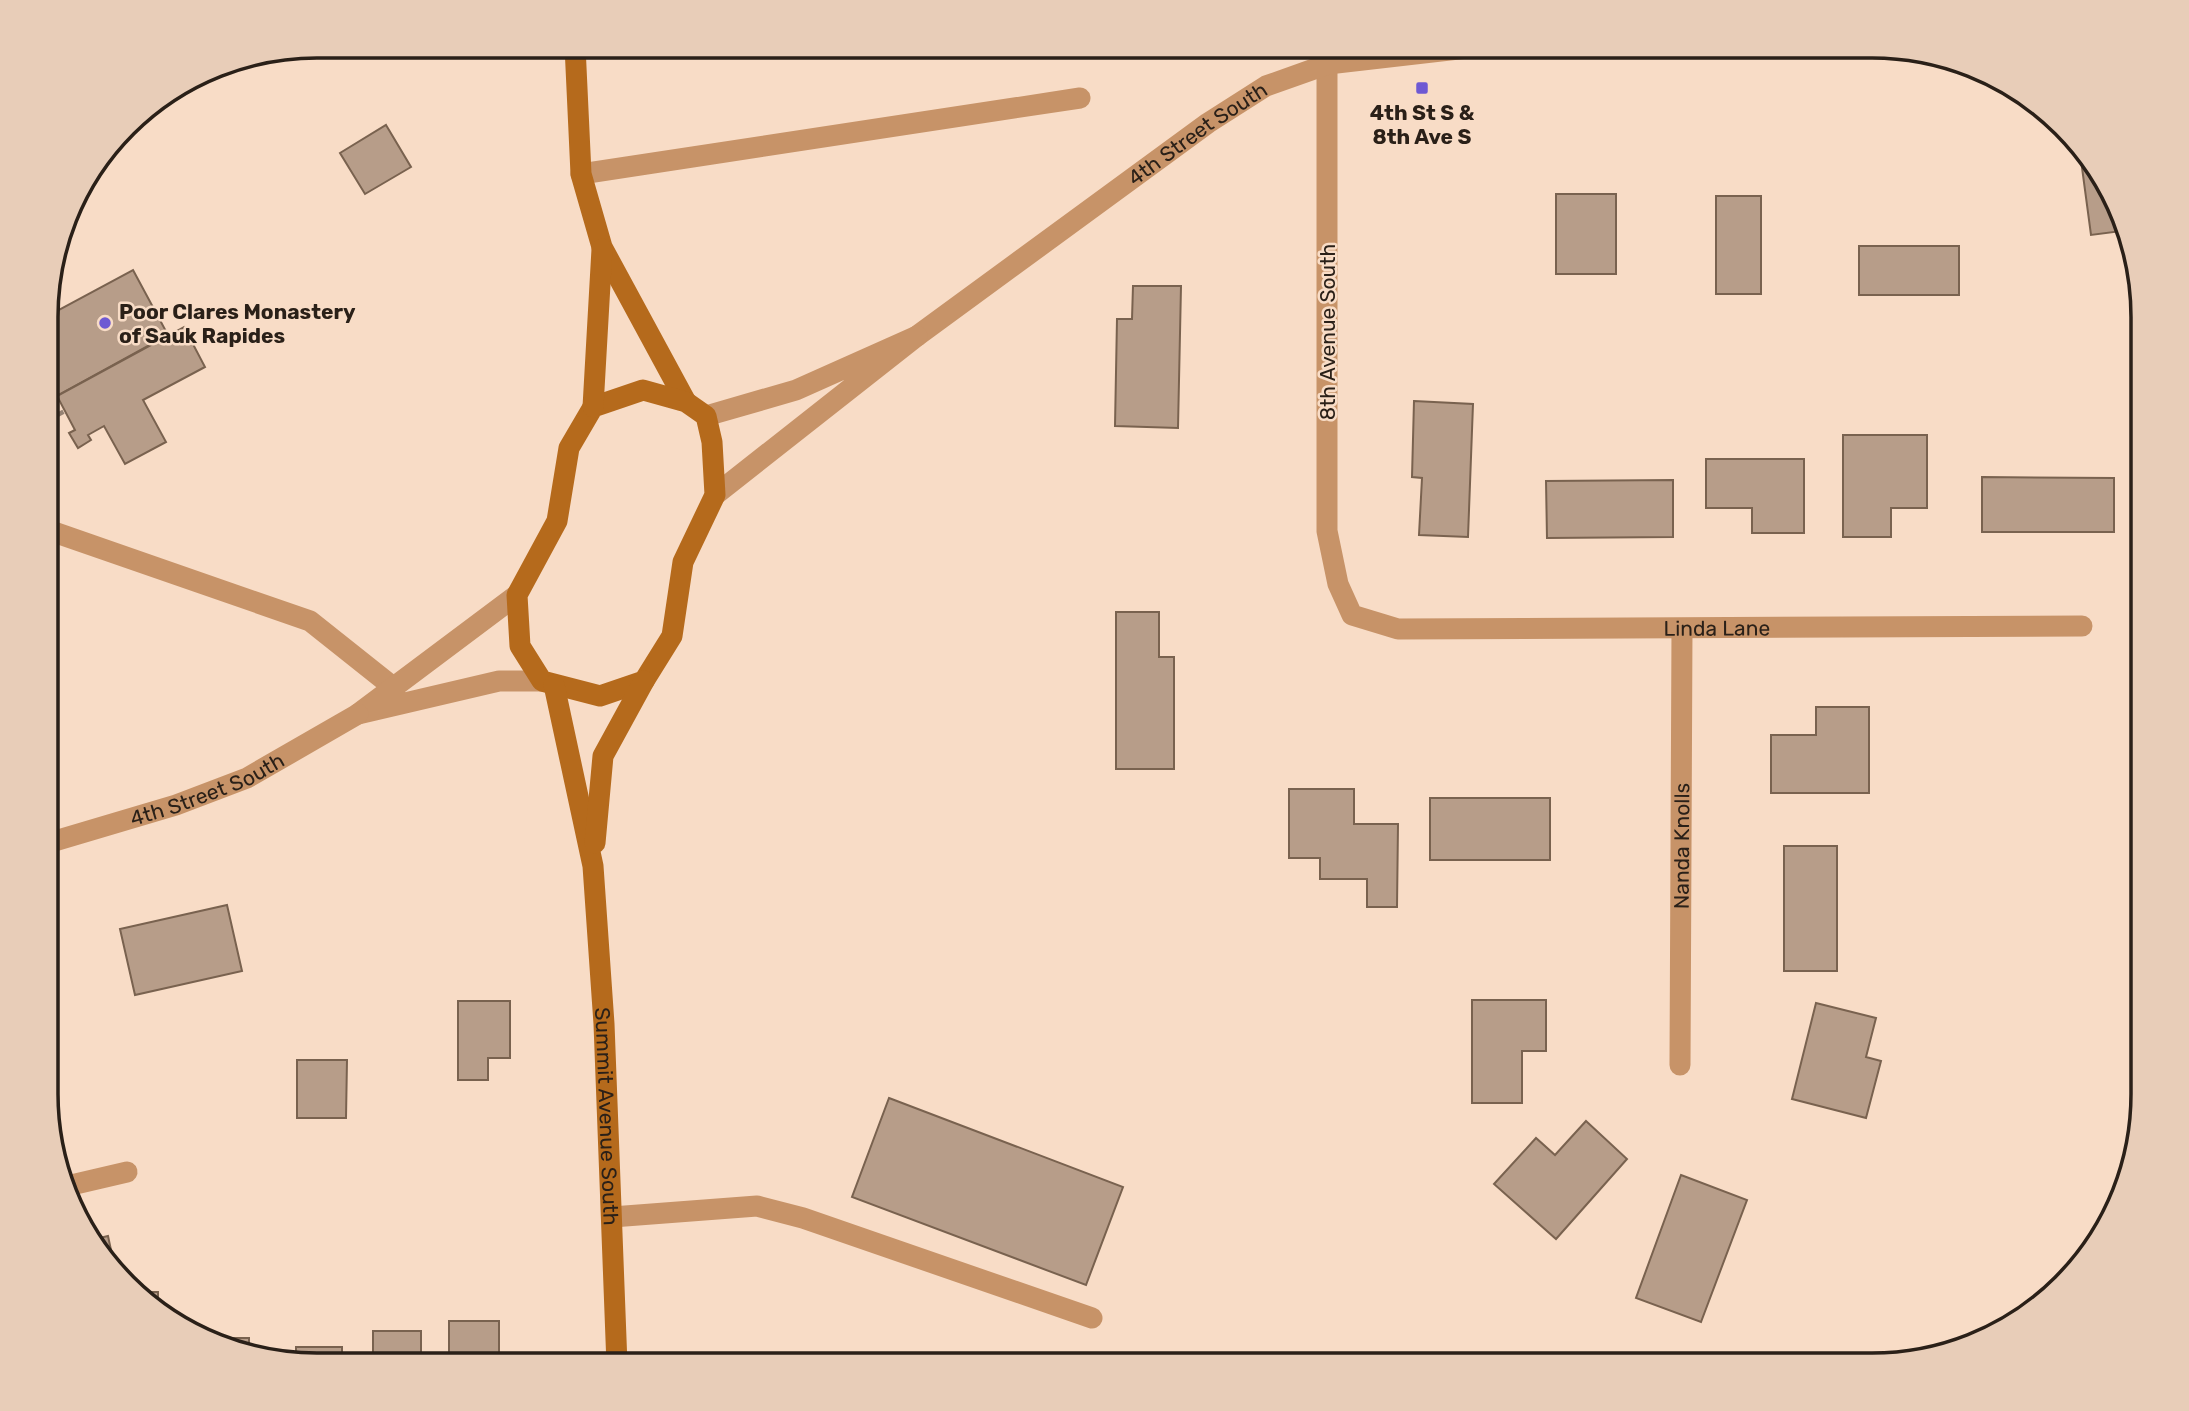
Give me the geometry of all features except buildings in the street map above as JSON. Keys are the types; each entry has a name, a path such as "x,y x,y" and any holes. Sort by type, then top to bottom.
{"street":[{"path":"576,58 581,174 602,247 686,402"},
{"name":"4th Street South","path":"715,495 917,336 1208,123 1266,86 1322,58"},
{"name":"8th Avenue South","path":"1328,58 1326,531 1338,584 1352,615"},
{"path":"581,174 1080,98"},
{"path":"517,594 557,521 569,448 593,407 602,247"},
{"name":"4th Street South","path":"706,416 796,390 917,336"},
{"path":"593,407 643,390 686,402 706,416"},
{"name":"Summit Avenue South","path":"617,1353 604,1024 593,866 603,756 672,636 683,562 715,495 712,442 706,416"},
{"path":"58,533 310,621 393,687"},
{"name":"4th Street South","path":"58,840 176,805 247,778 358,714 517,594"},
{"name":"Summit Avenue South","path":"517,594 520,646 548,683 593,866"},
{"name":"Linda Lane","path":"1352,615 1398,629 2082,626"},
{"name":"Nanda Knolls","path":"1680,1065 1682,629"},
{"name":"4th Street South","path":"358,714 499,681 548,683"},
{"path":"548,683 600,696 644,681"},
{"path":"74,1184 127,1172"},
{"path":"612,1217 757,1206 803,1218 1093,1318"}],"path":[{"path":"58,415 65,411"}],"place":[{"name":"4th St S & 8th Ave S","path":"1422,88"},
{"name":"Poor Clares Monastery of Sauk Rapides","path":"105,323"}]}
